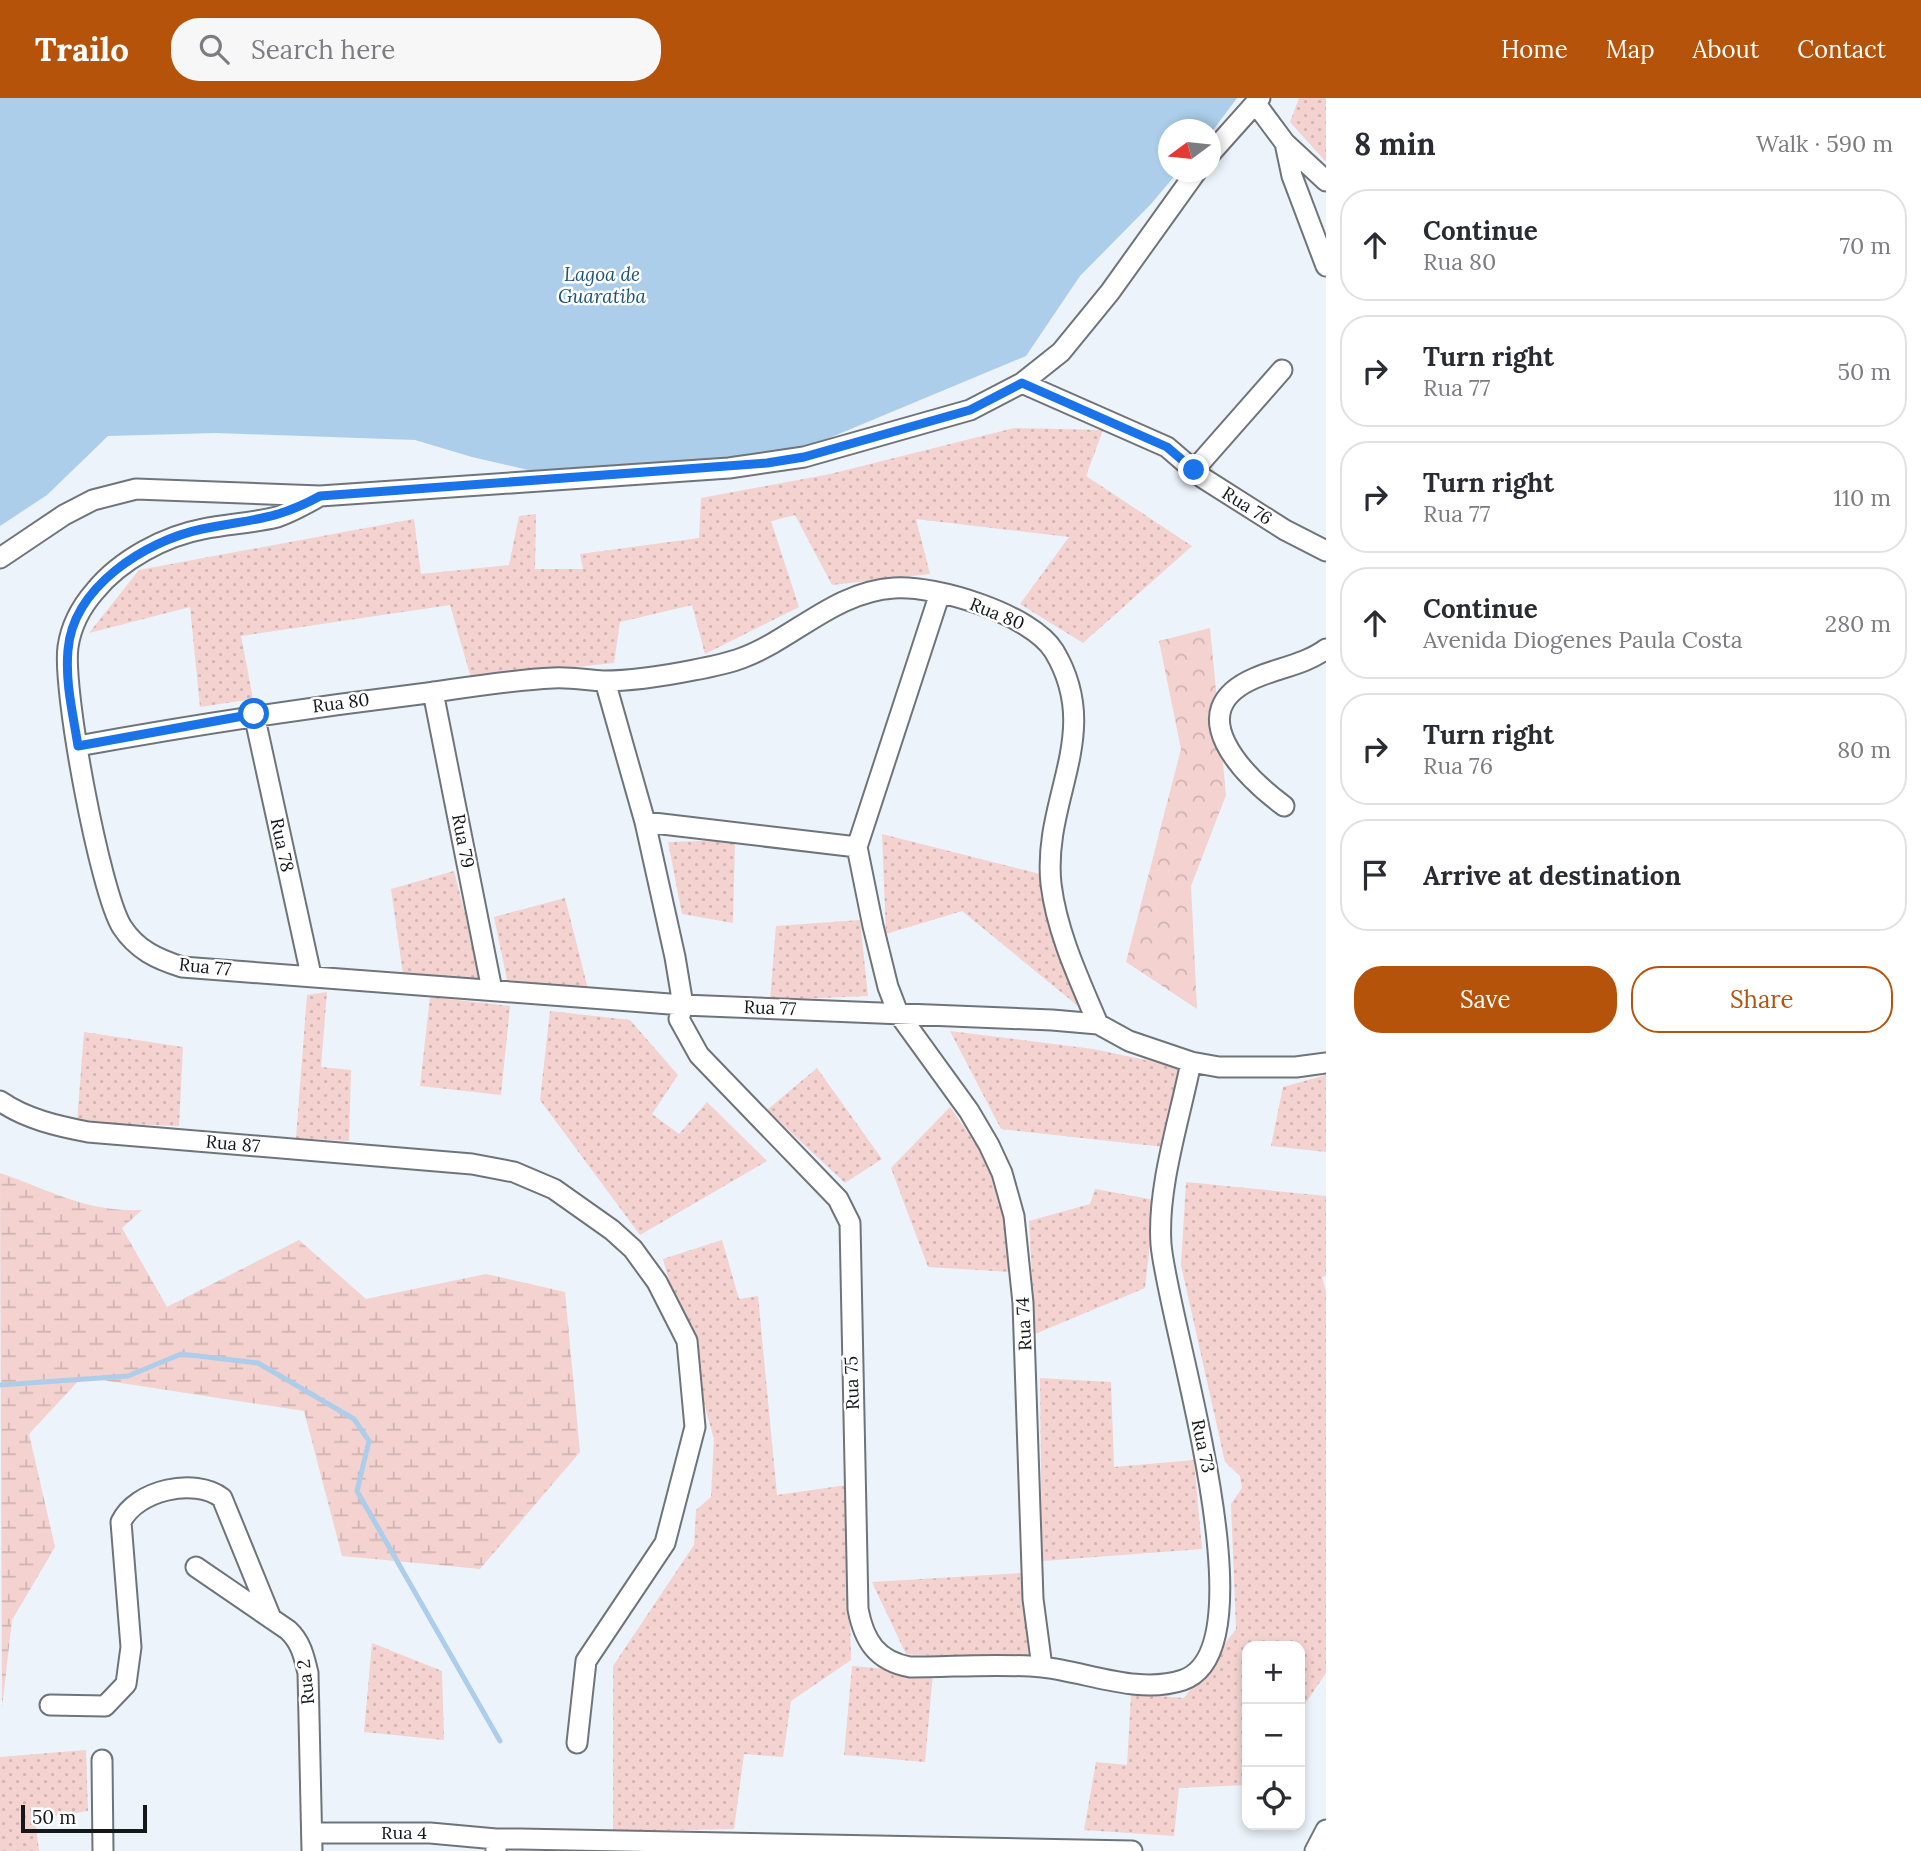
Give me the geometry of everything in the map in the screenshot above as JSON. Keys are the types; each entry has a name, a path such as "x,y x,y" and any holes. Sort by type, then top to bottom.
{"street":[{"path":"1221,141 1258,101 1285,143 1326,181"},
{"path":"1285,143 1293,176 1326,266"},
{"path":"0,558 64,515 93,500 136,489 320,496 767,463 804,457 970,410 1022,383 1061,352 1188,182"},
{"path":"1194,470 1282,370"},
{"name":"Rua 76","path":"1022,383 1167,447 1194,470 1285,530 1326,551"},
{"name":"Rua 77","path":"320,496 274,518 200,529 166,541 118,569 95,590 76,617 68,648 67,681 78,746 110,900 122,926 137,946 158,959 182,967 683,1005 898,1013"},
{"name":"Rua 80","path":"78,746 254,714 555,677 605,681 672,674 744,657 835,604 867,592 897,587 940,593 986,607 1032,628 1051,646 1060,662 1075,709 1074,736 1051,834 1051,883 1058,920 1098,1024"},
{"path":"645,822 857,847 940,593"},
{"path":"1284,806 1253,782 1232,758 1222,734 1220,712 1226,698 1254,679 1318,655 1326,649"},
{"path":"605,681 645,822 683,1005"},
{"name":"Rua 79","path":"433,692 492,990"},
{"name":"Rua 78","path":"254,714 311,975"},
{"name":"Rua 74","path":"857,847 888,987 898,1013 969,1111 989,1145 1002,1173 1014,1216 1024,1303 1033,1599 1042,1667"},
{"name":"Rua 75","path":"683,1005 679,1019 699,1055 779,1140 825,1184 838,1199 850,1223 858,1609 862,1632 877,1653 892,1664 910,1667 1042,1667"},
{"path":"898,1013 1098,1024 1129,1041 1191,1062 1250,1069 1326,1063"},
{"name":"Rua 73","path":"1042,1667 1152,1686 1185,1679 1207,1661 1218,1624 1217,1520 1205,1447 1173,1322 1161,1243 1163,1197 1191,1062"},
{"name":"Rua 87","path":"0,1101 15,1111 54,1125 88,1132 472,1164 514,1172 554,1189 612,1230 633,1249 657,1282 687,1341 695,1427 665,1544 586,1661 577,1743"},
{"path":"50,1704 105,1706 126,1684 131,1647 121,1522 125,1512 141,1501 174,1490 200,1487 222,1499 271,1618"},
{"name":"Rua 2","path":"196,1567 296,1637 304,1655 308,1672 312,1842"},
{"path":"102,1760 103,1851"},
{"path":"1315,1851 1326,1830"},
{"name":"Rua 4","path":"312,1842 430,1833 496,1845 1132,1851"}],"green space":[{"path":"1299,98 1326,98 1326,162 1290,122"},
{"path":"1014,428 1103,430 1086,476 1192,546 1083,643 1020,604 1069,537 916,519 930,574 832,585 795,515 771,521 799,607 705,654 692,605 620,622 614,663 471,678 450,605 241,636 253,699 200,707 190,607 89,633 139,570 414,519 421,574 509,565 519,516 536,514 535,569 583,569 580,554 699,538 701,498 830,474"},
{"path":"1210,628 1226,795 1191,886 1197,1009 1126,962 1181,749 1159,641"},
{"path":"882,834 1040,874 1078,1006 962,911 886,934"},
{"path":"735,840 733,923 682,914 668,842"},
{"path":"454,871 483,983 403,974 391,889"},
{"path":"565,898 588,989 507,980 494,917"},
{"path":"860,920 868,996 770,1000 776,926"},
{"path":"327,992 321,1067 351,1070 349,1141 296,1138 307,995"},
{"path":"430,997 510,1006 501,1095 420,1086"},
{"path":"550,1011 630,1020 678,1075 652,1114 679,1134 707,1102 767,1161 640,1235 540,1100"},
{"path":"950,1031 1093,1049 1179,1067 1164,1147 1001,1129"},
{"path":"84,1032 183,1047 179,1126 77,1122"},
{"path":"817,1068 882,1159 845,1183 767,1110"},
{"path":"1326,1075 1326,1152 1271,1146 1283,1087"},
{"path":"950,1107 1003,1183 1011,1272 928,1267 891,1168"},
{"path":"0,1173 86,1204 103,1208 142,1210 122,1228 167,1307 299,1240 366,1299 486,1274 565,1292 580,1452 480,1569 342,1556 304,1411 82,1377 29,1434 55,1547 12,1620 2,1708"},
{"path":"1186,1182 1326,1196 1326,1276 1322,1277 1326,1292 1326,1673 1305,1704 1305,1641 1242,1641 1242,1785 1179,1788 1174,1836 1084,1830 1096,1762 1127,1765 1131,1694 1184,1698 1236,1629 1231,1504 1242,1488 1240,1476 1225,1462 1181,1265"},
{"path":"1095,1189 1155,1200 1145,1288 1035,1334 1029,1221 1090,1204"},
{"path":"722,1240 739,1299 758,1296 777,1495 847,1485 851,1660 791,1701 783,1757 744,1754 734,1829 613,1831 613,1666 694,1545 696,1510 711,1497 714,1439 663,1259"},
{"path":"1040,1378 1111,1382 1114,1467 1194,1460 1202,1549 1042,1561"},
{"path":"1021,1573 1029,1662 906,1654 872,1582"},
{"path":"372,1643 442,1671 444,1740 364,1732"},
{"path":"852,1666 933,1673 925,1762 844,1755"},
{"path":"86,1750 88,1811 35,1819 39,1851 0,1851 0,1757"}],"water":[{"name":"Lagoa de Guaratiba","path":"0,98 1237,98 1221,120 1158,119 1158,182 1170,182 1080,276 1026,356 810,446 704,462 541,473 415,440 216,433 108,436 47,495 0,526"}],"waterway":[{"path":"0,1385 128,1376 181,1354 258,1363 354,1419 369,1441 357,1491 500,1741"}],"route":[{"path":"254,714 78,746 67,681 68,648 76,617 95,590 118,569 166,541 200,529 274,518 320,496 381,494 767,463 804,457 970,410 1022,383 1127,427 1167,447 1194,470"}]}
